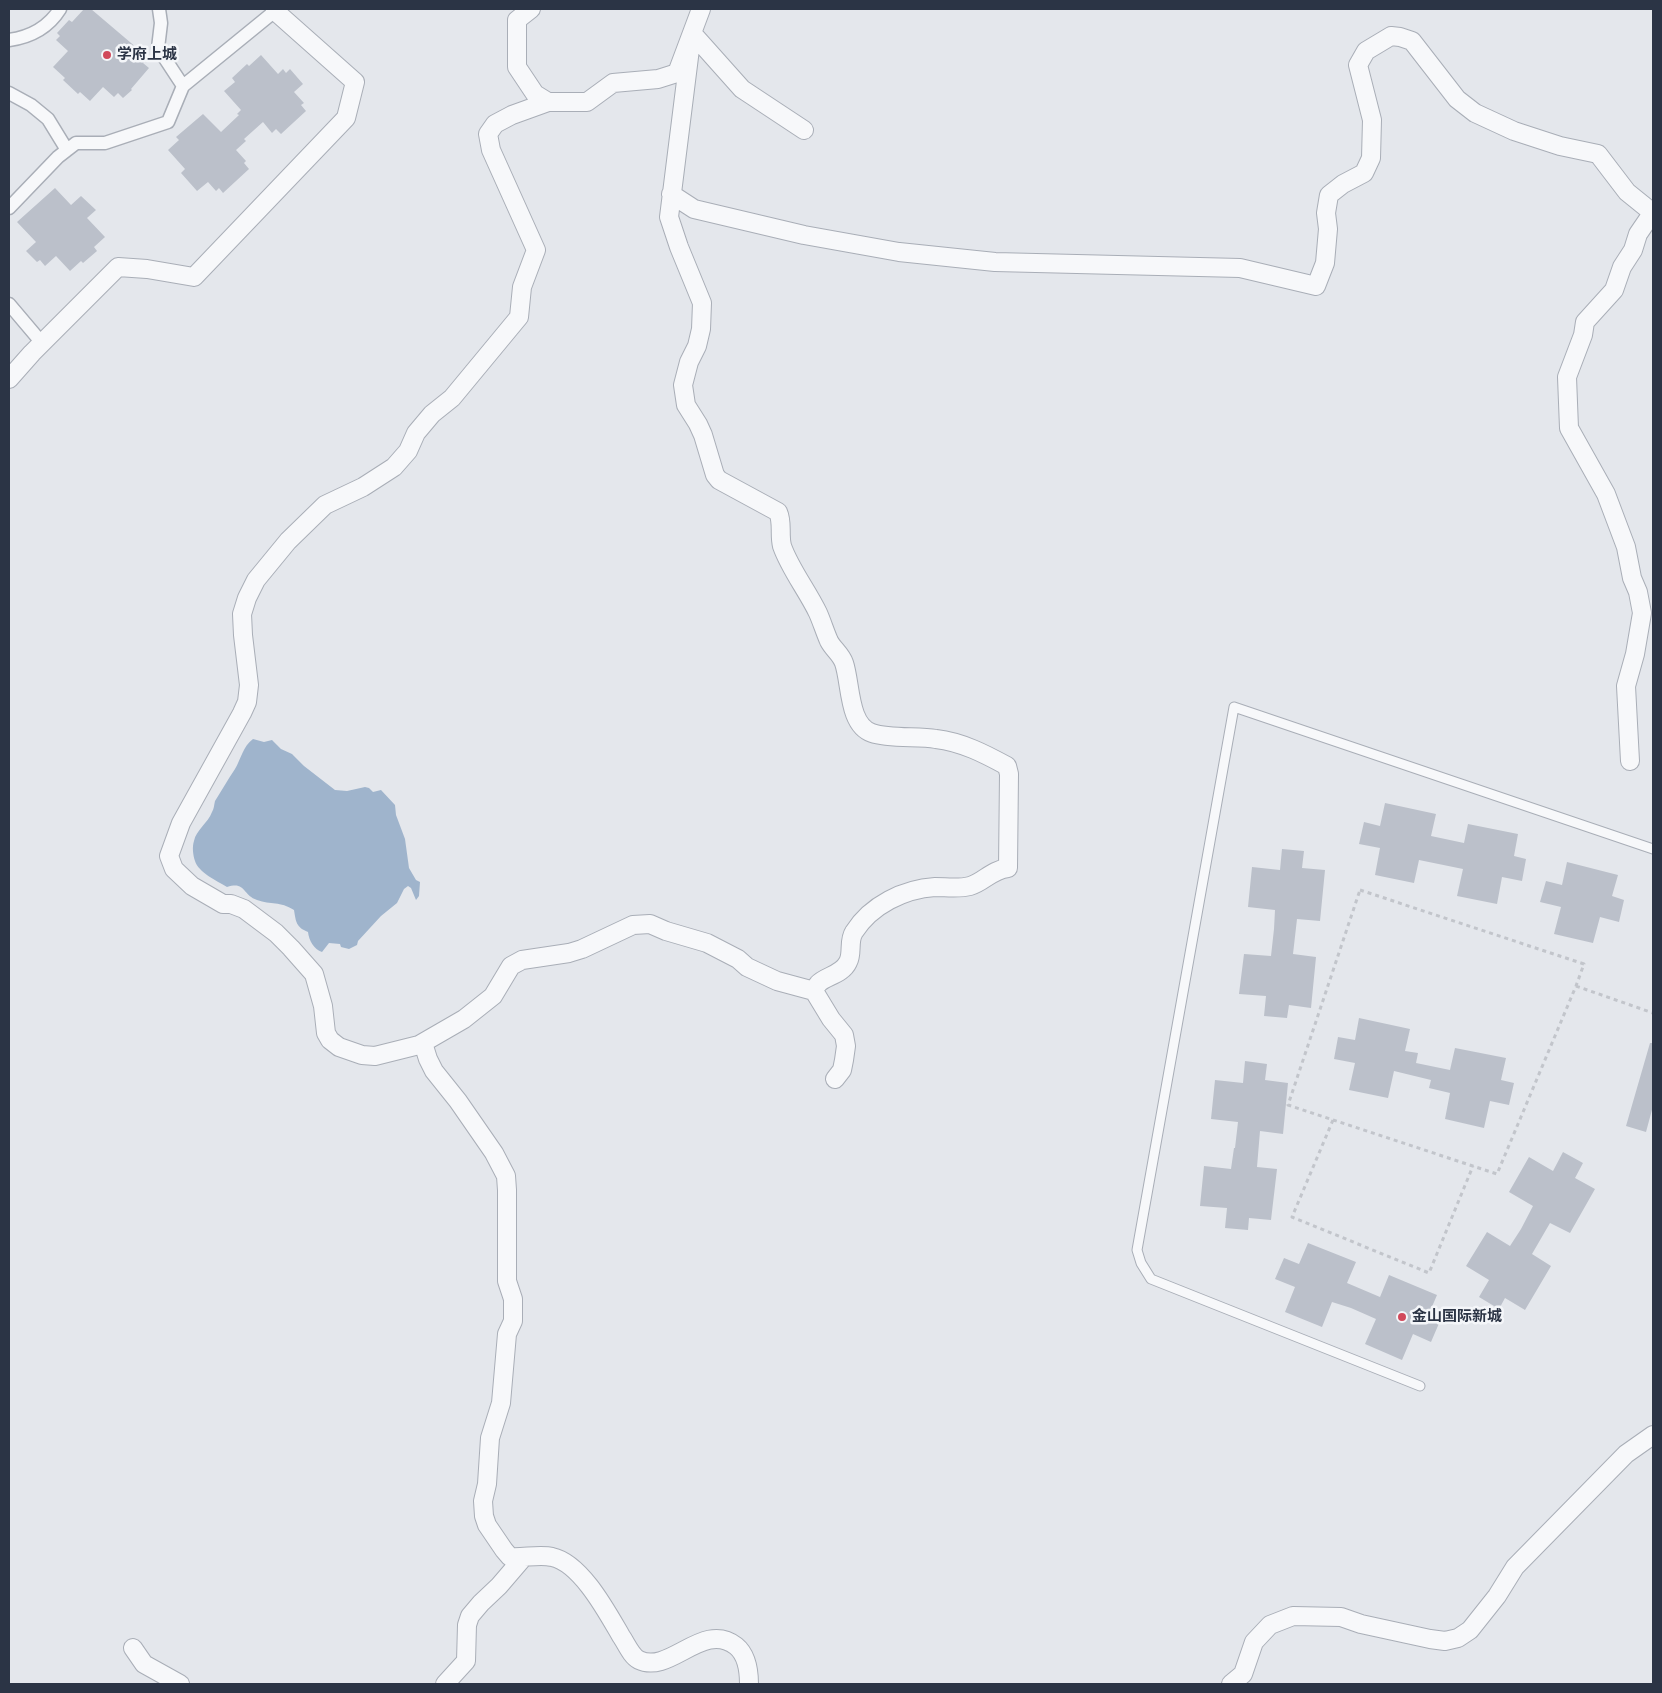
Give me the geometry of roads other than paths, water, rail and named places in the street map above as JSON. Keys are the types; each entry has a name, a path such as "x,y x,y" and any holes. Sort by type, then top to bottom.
{"street":[{"path":"9,40 22,39 39,31 53,19 60,9"},
{"path":"158,9 161,23 158,48 183,86"},
{"path":"531,9 517,20 517,67 535,94 548,102"},
{"path":"701,9 677,74 658,79 613,83 587,102 548,102 512,115 495,124 488,134 491,150 536,250 522,287 518,317 452,398 432,414 416,433 408,450 394,467 363,487 325,505 288,541 256,580 246,598 242,614 249,685 246,702 242,713 181,823 169,856 174,869 192,886 223,904 231,904 244,909 276,933 307,964 314,974 323,1006 326,1033 334,1044 350,1052 375,1056 422,1043 464,1019 493,996 511,966 522,960 569,953 582,949 626,928 640,924 650,924 666,931 707,943 738,959 747,968 776,981 814,991 831,1019 844,1035 846,1046 842,1070 834,1079"},
{"path":"9,208 58,157 76,143 105,143 168,122 183,86 275,10 355,82 346,118 194,277 147,269 118,267 9,379"},
{"path":"692,34 742,88 804,130"},
{"path":"692,34 671,194 670,217 672,229 702,303 702,329 697,346 689,362 683,385 686,405 703,435 715,475 719,480 778,512 781,519 782,544 787,557 818,613 830,643 844,662 858,722 863,729 873,734 936,739 967,747 1007,766 1009,774 1008,868 990,874 971,886 934,887 916,890 887,900 862,921 852,933 849,962 837,974 818,984 814,991"},
{"path":"671,194 694,209 804,235 900,252 995,262 1240,268 1316,286 1325,263 1328,229 1326,213 1329,195 1343,184 1364,172 1371,158 1372,120 1358,65 1366,51 1391,36 1412,41 1457,99 1475,113 1514,131 1560,146 1598,154 1627,192 1653,212 1638,234 1633,250 1622,267 1614,290 1585,322 1567,377 1569,428 1606,494 1626,547 1642,614 1635,654 1626,686 1630,760"},
{"path":"9,93 31,105 48,119 67,150"},
{"path":"9,304 42,343"},
{"path":"422,1043 434,1071 494,1153 506,1176 507,1281 513,1299 513,1321 507,1334 501,1403 490,1438 487,1484 483,1501 487,1525 510,1557 551,1556 561,1560 582,1577 598,1597 630,1651 638,1660 657,1662 696,1644 711,1639 723,1640 733,1644 740,1650 747,1663 749,1684"},
{"path":"1231,1684 1243,1674 1254,1642 1270,1625 1293,1616 1341,1617 1361,1624 1430,1639 1444,1641 1458,1638 1470,1630 1497,1596 1515,1567 1626,1454 1653,1434"},
{"path":"445,1684 466,1661 467,1625 470,1616 500,1586 523,1558"},
{"path":"133,1648 144,1664 180,1684"}],"lane":[{"path":"1420,1386 1152,1278 1141,1263 1137,1250 1234,707 1653,849"}],"water":[{"path":"253,739 264,742 272,740 335,790 347,791 365,787 373,792 381,790 395,805 396,815 405,839 409,868 416,880 420,882 419,896 416,900 411,888 408,886 404,889 397,903 381,916 358,941 357,945 349,949 341,947 340,944 329,943 322,952 319,951 312,944 308,932 297,924 294,910 284,905 252,898 241,887 227,887 208,876 200,869 194,859 193,843 195,837 210,816 215,801 235,769 244,749"}],"place":[{"name":"学府上城","path":"107,55"},
{"name":"金山国际新城","path":"1402,1317"}]}
